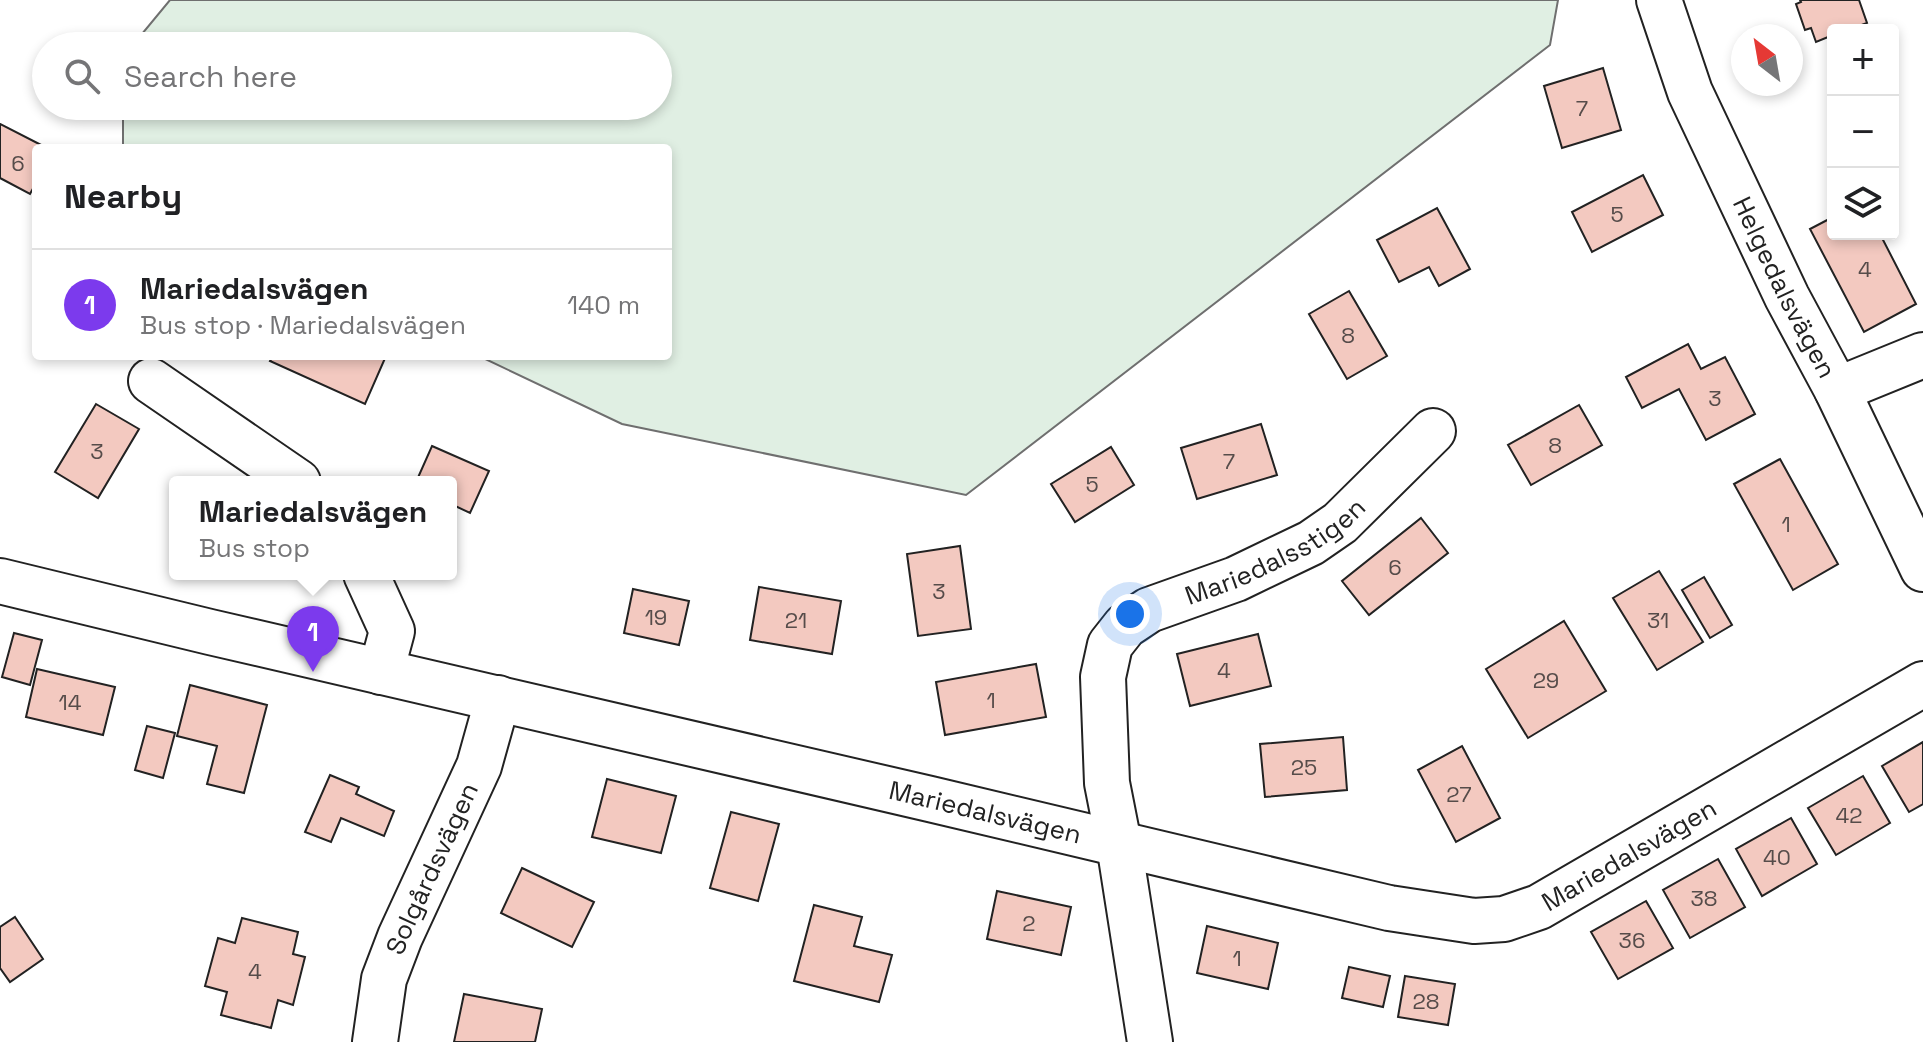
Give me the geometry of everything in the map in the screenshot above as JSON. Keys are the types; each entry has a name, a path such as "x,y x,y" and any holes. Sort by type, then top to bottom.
{"street":[{"name":"Helgedalsvägen","path":"1659,0 1690,92 1787,297 1837,390 1923,569"},
{"path":"1837,390 1923,355"},
{"path":"151,381 289,476"},
{"name":"Mariedalsstigen","path":"1150,1042 1107,783 1103,677 1110,645 1125,626 1149,610 1236,579 1311,543 1340,523 1433,431"},
{"path":"369,580 392,631 381,672"},
{"name":"Mariedalsvägen","path":"0,581 1389,908 1460,921 1504,919 1539,907 1923,684"},
{"name":"Solgårdsvägen","path":"375,1042 384,979 400,937 479,766 498,698"}],"green space":[{"path":"170,0 1558,0 1550,45 966,495 622,424 487,360 672,360 672,144 123,144 123,120 672,120 672,32 144,32"}],"building":[{"path":"1859,0 1867,23 1827,24 1827,37 1816,42 1811,28 1805,30 1796,4"},
{"path":"1603,68 1621,130 1562,148 1544,86"},
{"path":"0,124 39,144 32,144 30,194 0,178"},
{"path":"1643,175 1663,215 1592,252 1572,212"},
{"path":"1437,208 1470,269 1439,286 1429,267 1399,282 1377,240"},
{"path":"1827,220 1827,240 1883,240 1916,304 1864,332 1810,229"},
{"path":"1349,291 1387,356 1347,379 1309,314"},
{"path":"1688,344 1701,369 1725,357 1755,414 1706,440 1679,389 1642,408 1626,377"},
{"path":"271,360 384,360 365,404"},
{"path":"96,404 139,429 98,498 55,472"},
{"path":"1579,405 1602,445 1531,485 1508,445"},
{"path":"1261,424 1277,475 1197,499 1181,448"},
{"path":"432,446 489,471 470,513 457,507 457,476 419,476"},
{"path":"1111,447 1134,485 1075,522 1051,484"},
{"path":"1780,459 1838,564 1793,590 1734,484"},
{"path":"1421,518 1448,553 1369,615 1342,581"},
{"path":"960,546 971,629 918,636 907,554"},
{"path":"1659,571 1703,642 1657,670 1613,598"},
{"path":"1704,577 1732,625 1710,638 1682,590"},
{"path":"759,587 841,601 832,654 750,640"},
{"path":"633,589 689,601 679,645 624,633"},
{"path":"1564,621 1606,691 1528,738 1486,669"},
{"path":"14,633 42,640 30,685 2,677"},
{"path":"1258,634 1271,686 1190,706 1177,654"},
{"path":"1036,664 1046,717 945,735 936,682"},
{"path":"37,669 115,687 103,735 26,717"},
{"path":"190,685 267,705 244,793 207,784 217,746 177,736"},
{"path":"147,726 175,733 163,778 135,770"},
{"path":"1343,737 1347,790 1265,797 1260,744"},
{"path":"1923,742 1923,804 1909,812 1882,766"},
{"path":"1462,746 1500,818 1456,842 1418,770"},
{"path":"330,775 359,787 356,794 394,811 384,836 341,818 331,842 305,832"},
{"path":"1863,776 1890,823 1836,855 1808,808"},
{"path":"607,779 676,796 661,853 592,837"},
{"path":"731,812 779,824 758,901 710,888"},
{"path":"1791,818 1817,864 1762,896 1736,849"},
{"path":"1718,859 1745,907 1690,938 1663,890"},
{"path":"522,868 594,902 572,947 501,913"},
{"path":"997,891 1071,907 1061,955 987,939"},
{"path":"1646,901 1673,948 1618,979 1591,932"},
{"path":"814,905 862,917 854,946 892,955 879,1002 794,981"},
{"path":"15,917 43,959 10,982 0,968 0,927"},
{"path":"242,918 298,932 293,954 305,957 293,1005 278,1000 271,1028 221,1015 227,992 205,986 218,938 235,943"},
{"path":"1207,926 1278,943 1268,989 1197,973"},
{"path":"1349,967 1390,976 1383,1007 1342,998"},
{"path":"1405,976 1455,984 1448,1025 1398,1017"},
{"path":"464,994 542,1009 535,1042 454,1042"}],"place":[{"name":"Mariedalsvägen","path":"313,672"}]}
